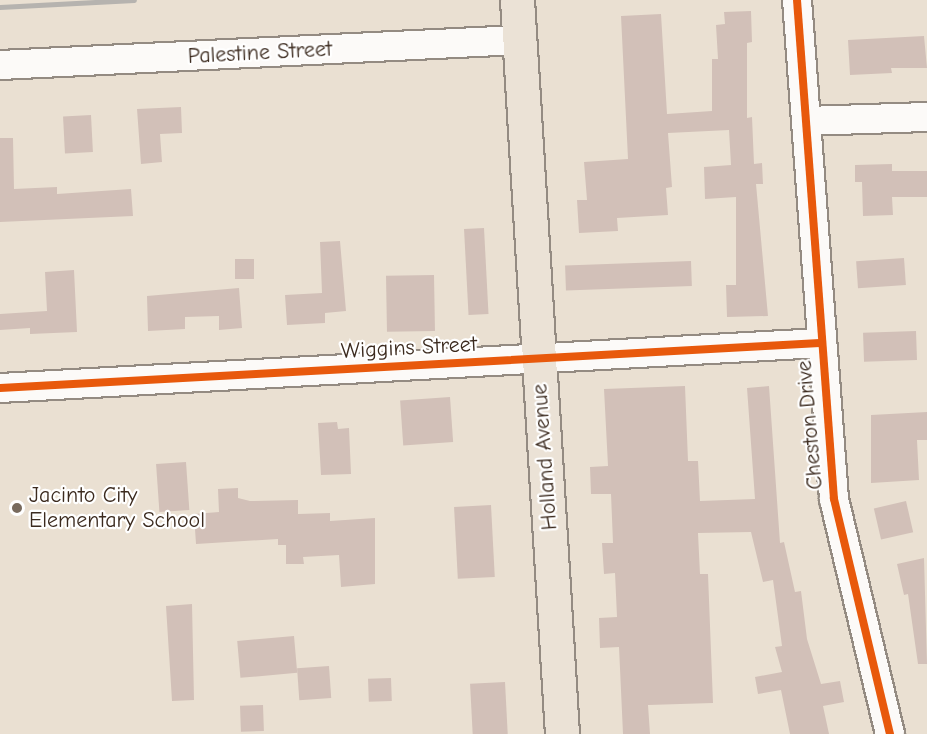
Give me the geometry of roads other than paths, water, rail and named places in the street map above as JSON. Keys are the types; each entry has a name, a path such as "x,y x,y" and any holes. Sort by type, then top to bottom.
{"main road":[{"name":"Holland Avenue","path":"517,0 562,734"}],"street":[{"name":"Cheston Drive","path":"796,0 820,343 834,499 890,734"},
{"name":"Palestine Street","path":"0,65 519,40"},
{"path":"806,122 927,117"},
{"name":"Wiggins Street","path":"0,388 820,343"}],"railway":[{"path":"0,7 134,0"}],"place":[{"name":"Jacinto City Elementary School","path":"17,508"}]}
